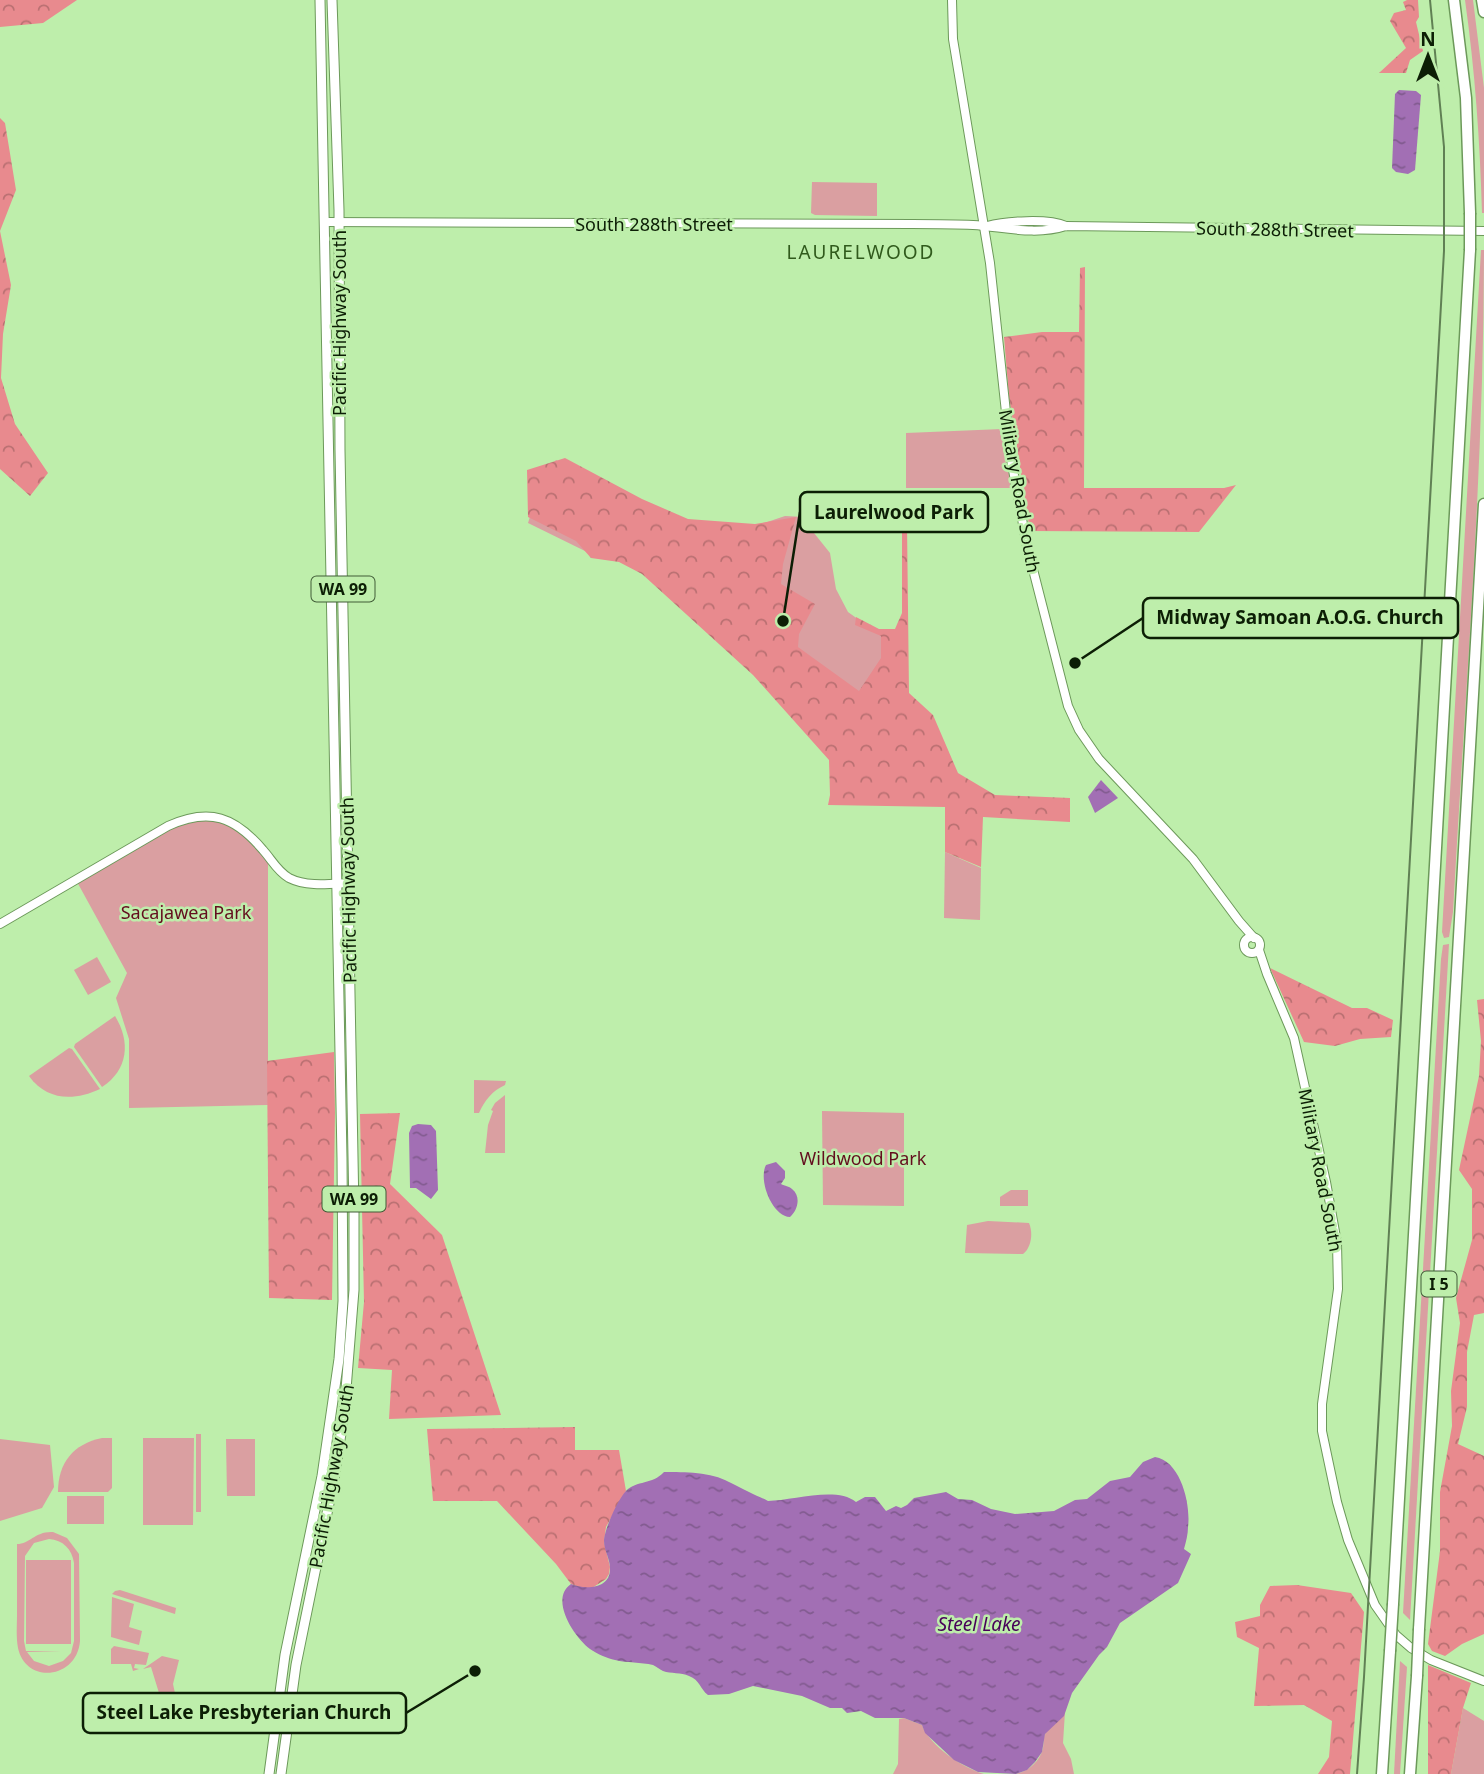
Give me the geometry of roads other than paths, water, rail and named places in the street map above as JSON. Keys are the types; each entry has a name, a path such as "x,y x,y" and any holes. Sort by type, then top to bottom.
{"highway":[{"name":"I 5","path":"1382,1774 1470,250 1466,98 1454,0"},
{"path":"1482,0 1484,12"},
{"name":"I 5","path":"1410,1774 1484,504"}],"main road":[{"name":"Pacific Highway South","path":"269,1774 281,1682 320,1488 339,1359 343,1280 320,0"},
{"name":"Pacific Highway South","path":"281,1774 290,1696 305,1612 334,1479 348,1375 355,1250 342,554 339,223 332,0"},
{"name":"Military Road South","path":"952,0 954,52 984,226 1011,459 1030,557 1068,706 1079,730 1099,759 1194,859 1254,938"},
{"name":"South 288th Street","path":"324,222 984,226 1002,230 1054,230 1066,226 1484,231"},
{"path":"330,484 336,514 336,550 338,554 342,554"},
{"path":"331,567 337,571 338,608 344,642"},
{"path":"0,924 168,826 195,817 219,817 238,826 251,837 276,868 289,877 311,884 348,883"},
{"name":"Military Road South","path":"1239,920 1245,942"},
{"path":"1248,938 1254,938 1259,942 1259,950 1250,953 1244,947 1245,942 1248,938"},
{"name":"Military Road South","path":"1259,950 1266,974 1285,1012 1294,1038 1326,1182 1336,1243 1338,1289 1324,1391 1322,1431 1334,1491 1348,1541 1375,1605 1396,1635 1430,1660 1484,1681"},
{"name":"Military Road South","path":"1250,953 1266,974"},
{"path":"339,1008 345,1025 346,1049 351,1055"}],"water":[{"path":"1399,90 1416,91 1421,95 1415,170 1408,174 1396,172 1392,168 1395,94"},
{"path":"1101,780 1118,798 1095,813 1088,797"},
{"path":"431,1125 436,1131 438,1190 431,1199 416,1188 410,1188 409,1133 412,1126"},
{"path":"776,1162 785,1171 781,1184 791,1188 797,1196 795,1211 790,1217 778,1211 765,1188 766,1165"},
{"name":"Steel Lake","path":"1155,1457 1172,1467 1182,1485 1189,1518 1184,1549 1191,1554 1178,1583 1120,1623 1107,1647 1072,1693 1064,1716 1045,1734 1042,1752 1027,1770 1016,1774 978,1772 954,1760 925,1733 922,1725 904,1718 875,1718 861,1711 847,1713 842,1708 830,1708 802,1696 753,1686 729,1694 708,1695 693,1678 686,1675 663,1671 653,1665 615,1660 593,1651 577,1636 563,1608 562,1599 571,1584 596,1586 602,1584 609,1575 605,1536 623,1495 635,1485 655,1479 664,1472 714,1476 768,1501 837,1495 856,1502 865,1497 875,1497 886,1511 896,1506 901,1508 914,1498 946,1492 958,1499 972,1500 991,1509 1015,1514 1054,1511 1075,1500 1087,1499 1110,1481 1130,1477 1143,1462"}],"tram line":[{"path":"1357,1774 1444,251 1444,147 1430,0"}],"place":[{"name":"Laurelwood Park","path":"783,621"},
{"name":"Midway Samoan A.O.G. Church","path":"1075,663"},
{"name":"Steel Lake Presbyterian Church","path":"475,1671"}],"district":[{"name":"LAURELWOOD","path":"861,252"}],"park label":[{"name":"Sacajawea Park","path":"186,912"},
{"name":"Wildwood Park","path":"863,1158"}]}
